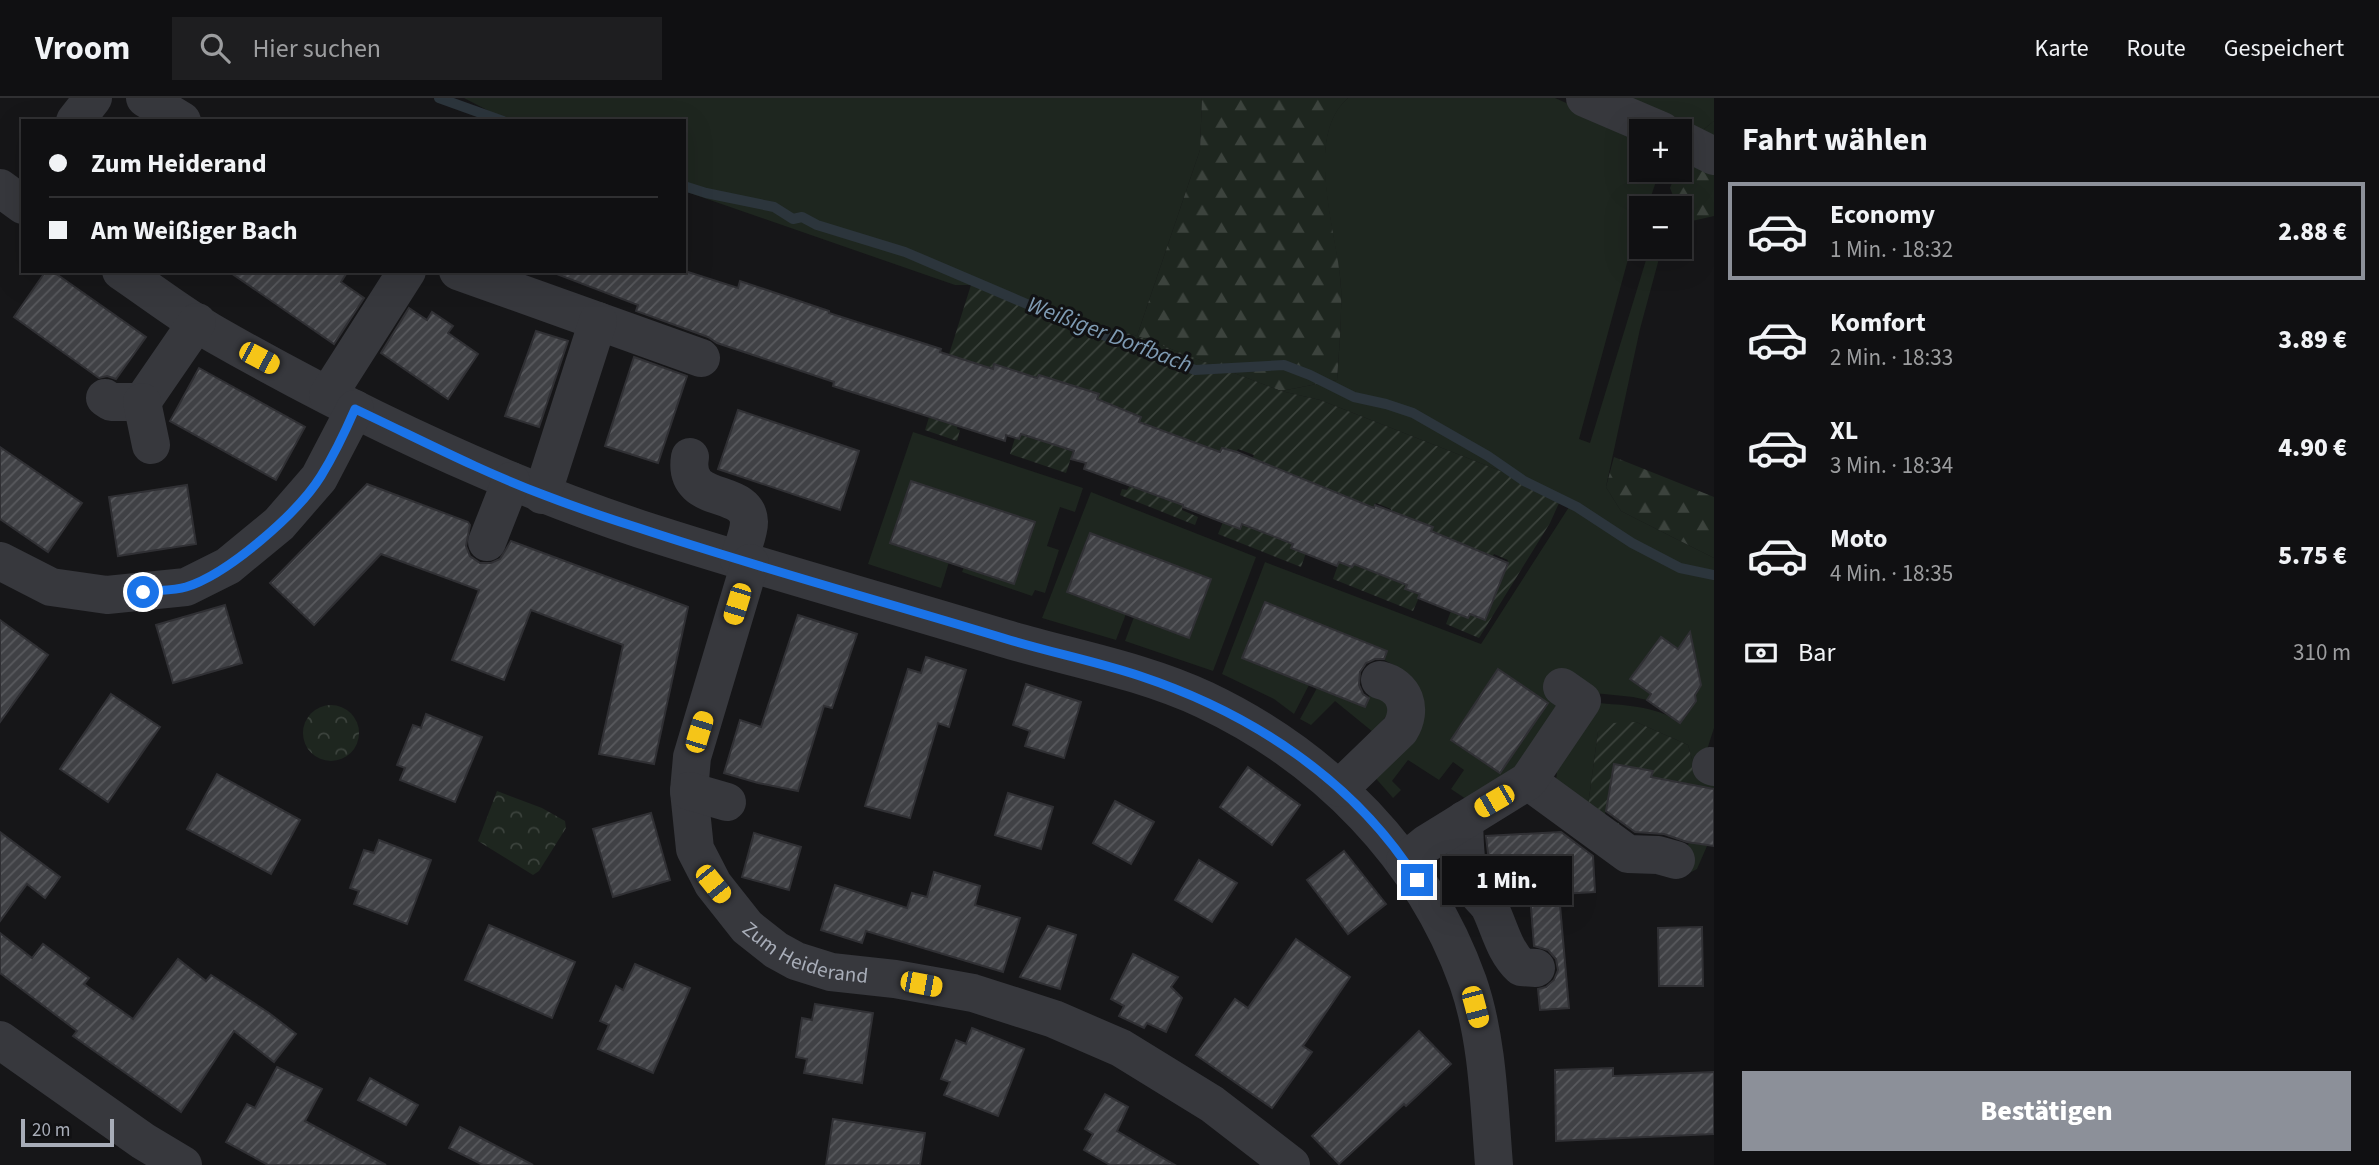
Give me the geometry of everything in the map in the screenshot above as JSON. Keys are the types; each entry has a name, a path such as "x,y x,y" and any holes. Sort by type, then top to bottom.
{"street":[{"path":"77,119 93,98"},
{"path":"145,98 179,119"},
{"path":"1585,98 1634,119"},
{"path":"1692,145 1714,156"},
{"path":"124,273 197,323 341,402 526,488 640,529 744,561 1026,645 1139,675 1203,699 1254,726 1306,760 1340,788 1405,860 1445,929 1469,984 1480,1029 1494,1165"},
{"path":"0,561 51,587 107,595 186,587 228,566 279,524 319,478 341,402 406,273"},
{"path":"464,273 701,358"},
{"path":"487,542 526,488 598,321"},
{"path":"151,445 142,402 197,323"},
{"path":"104,398 111,402 142,402"},
{"name":"Zum Heiderand","path":"690,457 690,473 698,486 739,504 748,515 749,523 744,561 692,757 689,791 695,849 713,884 747,927 776,950 796,961 831,972 895,979 973,993 1054,1019 1121,1048 1212,1104 1291,1165"},
{"path":"1340,788 1405,722 1407,713 1403,695 1389,683 1380,680"},
{"path":"1405,860 1528,781 1582,701 1562,687"},
{"path":"1528,781 1653,865"},
{"path":"689,791 727,802"},
{"path":"1464,820 1466,859 1477,893 1489,905 1511,958 1521,967 1536,968"},
{"path":"0,1040 143,1141 183,1165"}],"green space":[{"path":"464,98 1202,98 1200,150 1137,336 971,285 955,285 686,192 686,119 504,119"},
{"path":"1202,98 1348,98 1334,116 1327,137 1325,162 1341,289 1337,380 1281,391 1137,336 1200,150"},
{"path":"1348,98 1555,98 1629,131 1629,182 1656,182 1651,196 1629,196 1629,257 1579,439 1590,443 1646,259 1659,259 1640,329 1606,487 1621,511 1714,558 1714,728 1706,753 1714,775 1714,830 1697,869 1678,879 1689,842 1681,841 1693,763 1688,745 1636,722 1598,732 1587,813 1555,789 1558,763 1596,703 1650,709 1680,722 1696,701 1695,695 1701,685 1694,652 1682,644 1678,649 1661,637 1630,679 1651,694 1647,700 1594,693 1568,704 1524,768 1469,801 1451,789 1464,770 1453,762 1439,780 1408,760 1392,781 1401,790 1393,798 1372,774 1398,667 1384,660 1387,651 1265,602 1243,658 1309,685 1294,714 1274,699 1222,674 1265,562 1481,644 1569,507 1503,472 1320,400 1281,391 1337,380 1341,288 1326,188 1327,137 1334,115","holes":["1498,670 1548,703 1500,773 1451,740"]},
{"path":"1615,98 1714,98 1714,121 1698,134 1692,131 1692,119 1663,119"},
{"path":"1714,121 1714,216 1692,221 1692,196 1673,196 1670,188 1672,182 1692,182 1692,142"},
{"path":"971,285 1137,336 1281,391 1320,400 1503,472 1559,503 1550,523 1479,638 1446,624 1451,611 1468,618 1470,614 1485,620 1508,560 1494,554 1491,560 1431,531 1433,527 1393,579 1407,585 1405,589 1420,595 1413,611 1333,579 1339,562 1368,569 1391,509 1376,503 1374,508 1360,503 1293,543 1292,548 1306,553 1301,567 1218,534 1223,522 1240,529 1280,470 1265,463 1251,464 1254,455 1238,449 1236,453 1222,448 1219,456 1207,452 1208,447 1192,441 1169,499 1183,505 1182,510 1198,517 1195,525 1120,495 1122,489 1127,490 1166,432 1137,426 1140,416 1124,410 1110,410 1111,405 1097,399 1098,394 1082,388 1060,447 1073,452 1066,473 1010,454 1015,438 1019,439 1022,434 1036,438 1054,380 1039,375 1037,379 992,374 958,424 957,429 960,430 957,441 925,430"},
{"path":"913,432 1083,488 1075,512 1060,507 1047,546 1059,550 1045,593 1035,590 1032,596 962,572 964,567 911,481 890,543 949,562 941,588 868,564"},
{"path":"1614,457 1714,497 1714,558 1621,511 1606,487"},
{"path":"1091,492 1256,557 1213,671 1125,641 1134,617 1189,638 1211,579 1090,533 1068,592 1126,614 1116,640 1042,618"},
{"path":"1317,688 1365,707 1371,691 1380,694 1391,710 1373,732 1335,701 1311,725 1300,719"},
{"path":"331,705 342,707 351,713 357,722 357,744 351,753 342,759 331,761 320,759 311,753 305,744 303,733 305,722 311,713 320,707"},
{"path":"1636,722 1688,745 1693,763 1691,784 1651,777 1652,771 1614,764 1604,820 1619,823 1618,837 1587,813 1598,732 1612,723"},
{"path":"497,791 542,808 565,821 566,828 539,871 533,875 478,841"}],"building":[{"path":"686,271 738,288 740,281 993,369 994,364 1099,394 1097,399 1141,417 1139,422 1220,452 1222,448 1237,452 1374,508 1375,505 1433,527 1431,531 1508,563 1485,620 1470,614 1468,618 1418,598 1420,594 1405,589 1407,585 1354,564 1352,567 1339,562 1337,566 1291,548 1293,544 1242,524 1240,529 1084,469 1086,463 1071,459 1074,451 1021,434 1019,439 1006,435 1005,441 833,386 834,382 717,343 708,337 636,311 638,305 554,273"},
{"path":"45,273 55,273 146,337 116,379 107,376 99,378 14,317"},
{"path":"231,273 347,273 341,282 364,298 334,344"},
{"path":"409,308 427,320 432,312 453,326 448,333 478,354 448,399 381,353"},
{"path":"536,331 568,341 539,427 505,416"},
{"path":"634,357 687,376 658,463 605,446"},
{"path":"199,368 305,427 276,480 170,421"},
{"path":"738,410 859,451 840,510 718,469"},
{"path":"0,447 82,503 48,552 0,519"},
{"path":"911,481 1035,522 1014,584 890,543"},
{"path":"367,484 468,522 470,525 466,546 470,556 480,563 491,563 500,559 511,541 688,607 654,764 599,754 623,645 531,610 504,680 452,660 479,590 381,554 314,625 270,583"},
{"path":"187,485 196,544 118,556 109,497"},
{"path":"1090,533 1211,579 1189,638 1067,592"},
{"path":"1265,602 1387,651 1384,659 1366,663 1360,672 1359,685 1363,694 1369,698 1365,707 1242,658"},
{"path":"225,605 242,663 173,683 156,625"},
{"path":"798,615 857,634 832,708 824,706 798,791 724,773 740,720 761,727"},
{"path":"0,620 48,655 0,722"},
{"path":"1690,632 1701,685 1695,695 1696,701 1680,723 1647,700 1651,694 1630,679 1661,637 1678,649"},
{"path":"926,657 966,670 949,727 938,723 910,818 865,806 908,669 921,673"},
{"path":"1498,669 1548,703 1500,773 1451,740"},
{"path":"1026,684 1081,702 1064,758 1025,746 1030,731 1013,725"},
{"path":"111,694 160,727 108,802 60,769"},
{"path":"426,714 482,737 455,802 400,780 405,768 397,765 413,725 421,728"},
{"path":"1614,764 1653,771 1651,777 1714,789 1714,846 1687,842 1664,834 1635,832 1606,811"},
{"path":"1248,767 1300,805 1272,845 1220,807"},
{"path":"217,774 300,820 271,874 187,829"},
{"path":"1008,793 1053,807 1041,849 995,835"},
{"path":"1115,801 1154,822 1131,864 1093,843"},
{"path":"651,813 670,880 613,897 593,829"},
{"path":"0,832 60,877 45,898 27,884 0,921"},
{"path":"1561,832 1593,856 1595,892 1559,894 1569,1008 1540,1010 1538,989 1546,987 1554,980 1558,970 1556,959 1548,950 1534,946 1530,895 1509,896 1495,880 1489,862 1486,836"},
{"path":"754,833 801,847 789,890 742,877"},
{"path":"379,840 431,860 407,924 354,904 359,891 350,888 364,850 374,853"},
{"path":"1344,851 1386,904 1348,934 1307,880"},
{"path":"1199,860 1237,883 1212,922 1175,900"},
{"path":"934,872 980,886 975,905 1020,918 1003,972 866,931 862,943 821,930 835,885 907,908 912,893 927,897"},
{"path":"489,925 575,962 552,1018 465,980"},
{"path":"1048,926 1076,935 1060,989 1020,977"},
{"path":"1702,927 1703,986 1659,986 1658,928"},
{"path":"0,933 32,958 43,944 89,978 84,984 133,1019 178,959 206,981 211,975 296,1034 274,1062 234,1031 181,1112 73,1036 77,1031 0,973"},
{"path":"1296,939 1350,977 1303,1046 1312,1052 1272,1108 1196,1055 1235,999 1248,1008"},
{"path":"1133,954 1178,977 1171,987 1182,998 1166,1032 1147,1023 1144,1028 1119,1016 1124,1006 1111,999"},
{"path":"635,964 690,988 653,1073 598,1049 609,1025 600,1021 616,986 623,990"},
{"path":"815,1004 873,1013 862,1083 804,1073 807,1059 796,1057 802,1018 812,1020"},
{"path":"972,1028 1024,1049 998,1116 944,1095 950,1082 941,1079 956,1040 966,1044"},
{"path":"1419,1031 1451,1064 1339,1164 1312,1136"},
{"path":"277,1067 322,1089 305,1121 386,1165 268,1165 226,1142 247,1104 255,1108"},
{"path":"1613,1068 1613,1076 1714,1072 1714,1134 1556,1141 1555,1070"},
{"path":"370,1078 418,1105 406,1125 358,1100"},
{"path":"1105,1094 1128,1107 1117,1131 1175,1165 1110,1165 1084,1150 1093,1134 1085,1129"},
{"path":"833,1119 925,1133 920,1165 826,1165"},
{"path":"460,1127 533,1165 483,1165 449,1148"}],"waterway":[{"name":"Weißiger Dorfbach","path":"439,98 497,119"},
{"name":"Weißiger Dorfbach","path":"686,187 774,207 793,219 802,217 817,225 905,252 1069,322 1195,370 1284,365 1354,397 1413,413 1488,456 1524,481 1577,507 1632,543 1680,568 1714,575"}],"route":[{"path":"143,592 186,587 228,566 257,543 279,524 319,478 355,409 542,495 640,529 1026,645 1139,675 1203,699 1254,726 1306,760 1348,796 1405,860 1417,880"}]}
